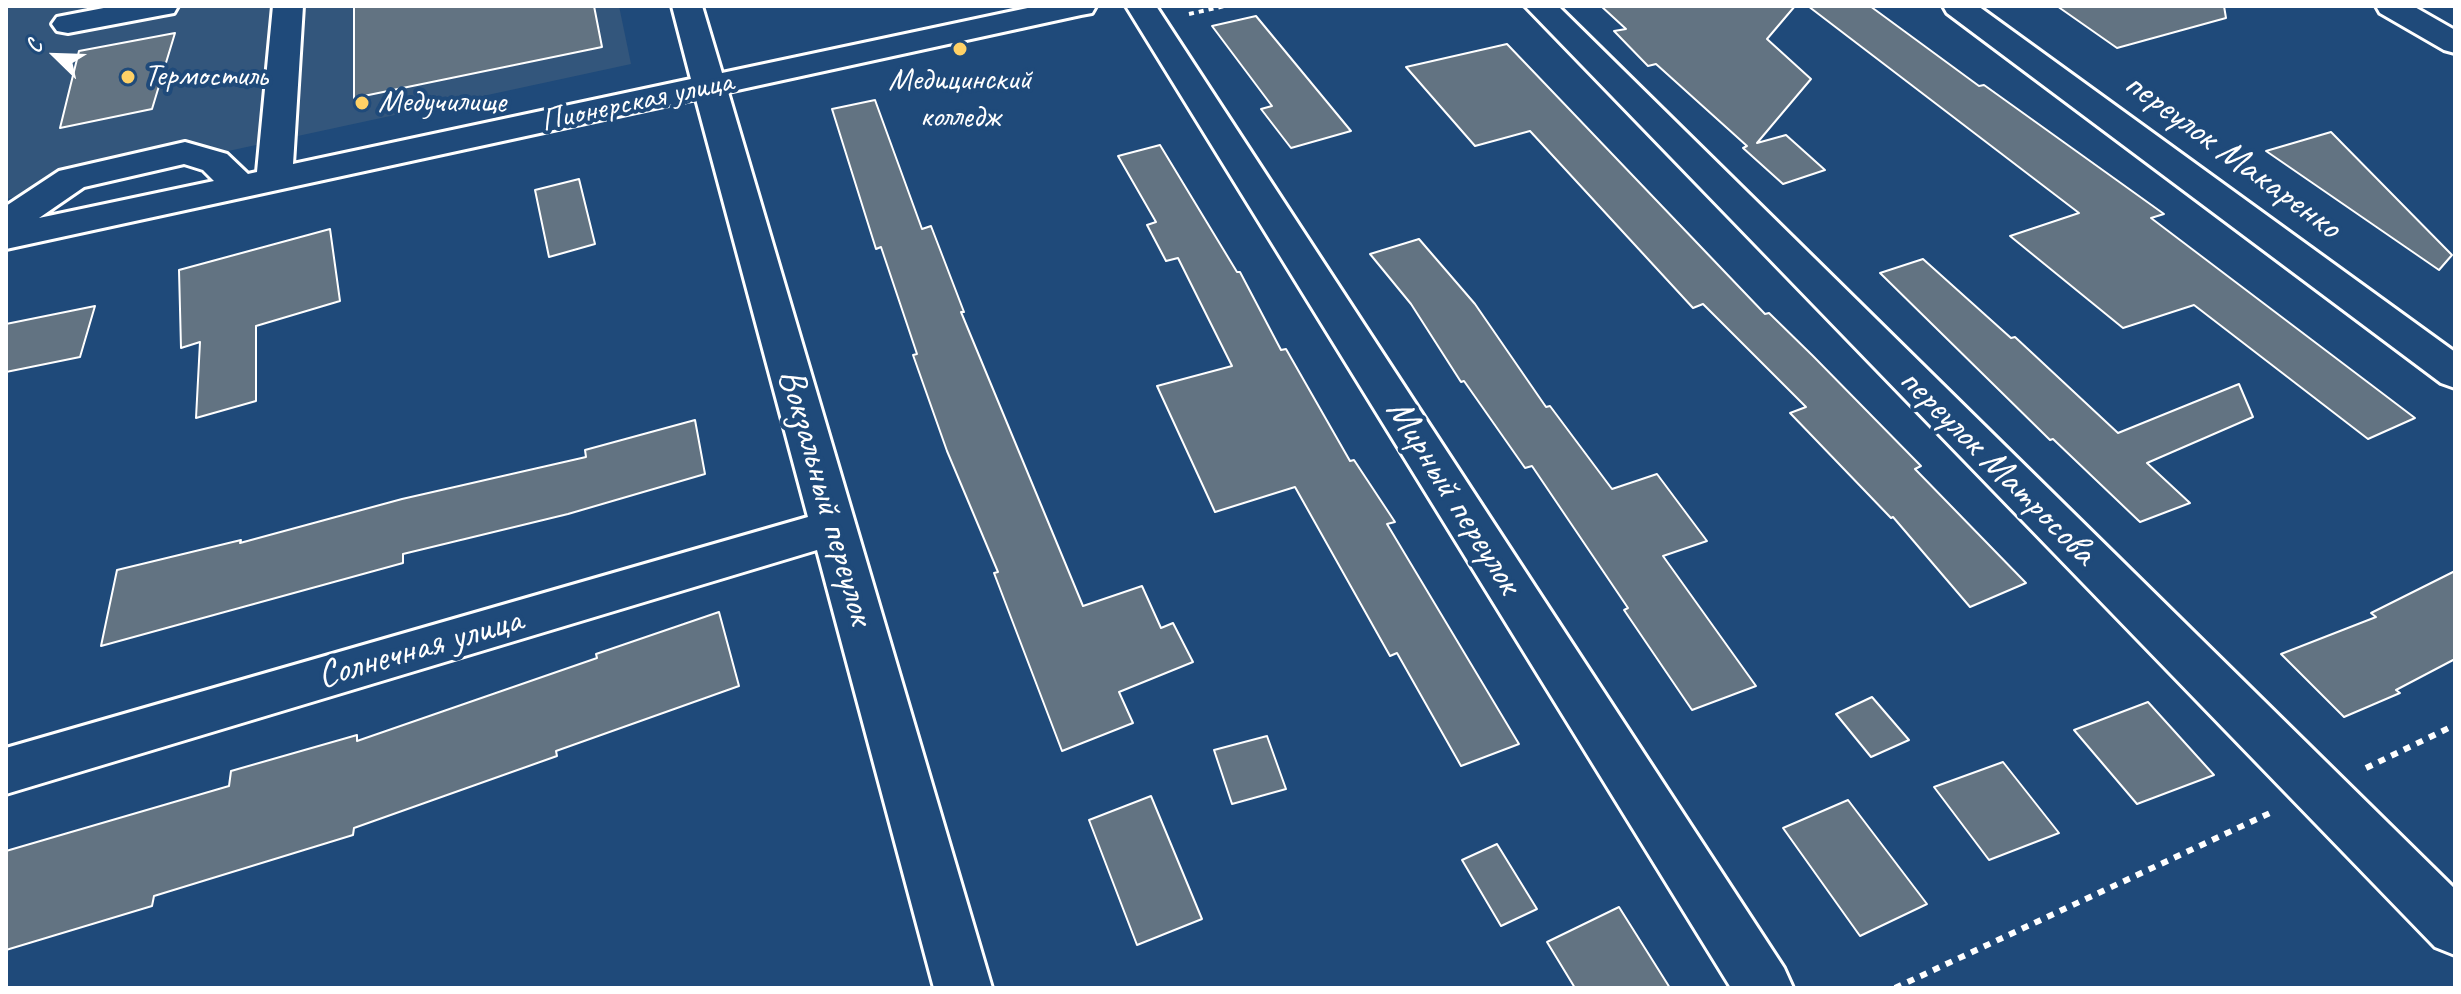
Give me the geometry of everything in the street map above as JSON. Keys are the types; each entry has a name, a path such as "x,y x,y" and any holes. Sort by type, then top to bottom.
{"street":[{"path":"68,24 163,6"},
{"path":"6,223 72,179 185,153 215,162 258,183 288,6"},
{"name":"Вокзальный переулок","path":"687,6 963,988"},
{"name":"Пионерская улица","path":"6,237 1081,6"},
{"name":"Мирный переулок","path":"1141,6 1764,988"},
{"name":"переулок Матросова","path":"1540,6 2455,928"},
{"name":"переулок Макаренко","path":"1958,6 2455,373"},
{"path":"2391,6 2455,43"},
{"name":"Солнечная улица","path":"6,771 834,527"}],"path":[{"path":"1895,988 2455,725"}],"shaded area":[{"path":"619,6 631,64 6,199 6,8"}],"building":[{"path":"354,6 594,6 602,47 354,98"},
{"path":"1601,6 1795,6 1767,39 1811,79 1757,143 1786,135 1825,170 1783,184 1743,148 1747,146 1656,64 1648,66 1614,31 1626,29"},
{"path":"1808,6 1870,6 2164,214 2151,218 2415,418 2368,439 2194,305 2123,328 2010,236 2079,213"},
{"path":"2057,6 2224,6 2226,18 2117,48"},
{"path":"1256,16 1351,131 1291,148 1261,109 1272,106 1212,26"},
{"name":"Термостиль","path":"175,33 152,109 60,128 79,51"},
{"path":"1507,44 1765,314 1769,313 1921,466 1915,469 2026,583 1970,607 1893,517 1790,413 1806,407 1703,304 1693,308 1530,131 1475,146 1406,67"},
{"path":"875,100 922,229 931,226 964,312 961,312 1083,606 1142,586 1161,628 1173,623 1193,662 1119,692 1133,723 1062,751 994,573 998,572 947,451 913,355 917,354 881,247 876,249 832,109"},
{"path":"2331,132 2452,255 2439,270 2266,151"},
{"path":"1160,145 1237,272 1240,272 1281,350 1286,349 1350,461 1354,460 1395,522 1387,524 1519,744 1461,766 1397,653 1390,656 1295,487 1215,512 1157,386 1232,366 1178,258 1166,261 1147,225 1156,222 1118,156"},
{"path":"579,179 595,244 549,257 535,190"},
{"path":"330,229 340,301 256,326 256,401 196,418 200,342 181,348 179,270"},
{"path":"1419,239 1475,304 1546,407 1550,406 1612,489 1657,474 1707,541 1663,556 1756,686 1692,710 1624,610 1628,608 1532,466 1525,468 1464,381 1461,382 1411,304 1370,254"},
{"path":"1923,259 2011,338 2015,337 2118,433 2239,384 2253,417 2147,463 2190,503 2140,522 2053,439 2050,440 1880,273"},
{"path":"95,306 80,357 6,372 6,324"},
{"path":"695,420 705,474 568,514 403,554 403,563 101,646 117,570 241,540 240,543 402,499 586,457 585,450"},
{"path":"2455,571 2455,659 2396,690 2400,693 2344,717 2281,654 2376,617 2371,613"},
{"path":"719,612 739,686 556,751 557,756 354,828 353,835 154,896 152,906 6,950 6,851 229,786 231,771 357,735 357,741"},
{"path":"1872,697 1909,740 1871,757 1836,714"},
{"path":"2148,702 2214,775 2137,804 2074,730"},
{"path":"1267,736 1286,789 1232,804 1214,750"},
{"path":"2003,762 2059,833 1989,860 1934,787"},
{"path":"1151,796 1202,919 1137,945 1089,820"},
{"path":"1848,800 1927,904 1860,936 1783,828"},
{"path":"1497,844 1537,909 1501,926 1462,860"},
{"path":"1619,907 1670,988 1575,988 1547,942"}],"place":[{"name":"Медицинский колледж","path":"960,49"},
{"name":"Термостиль","path":"128,77"},
{"name":"Медучилище","path":"362,103"}]}
